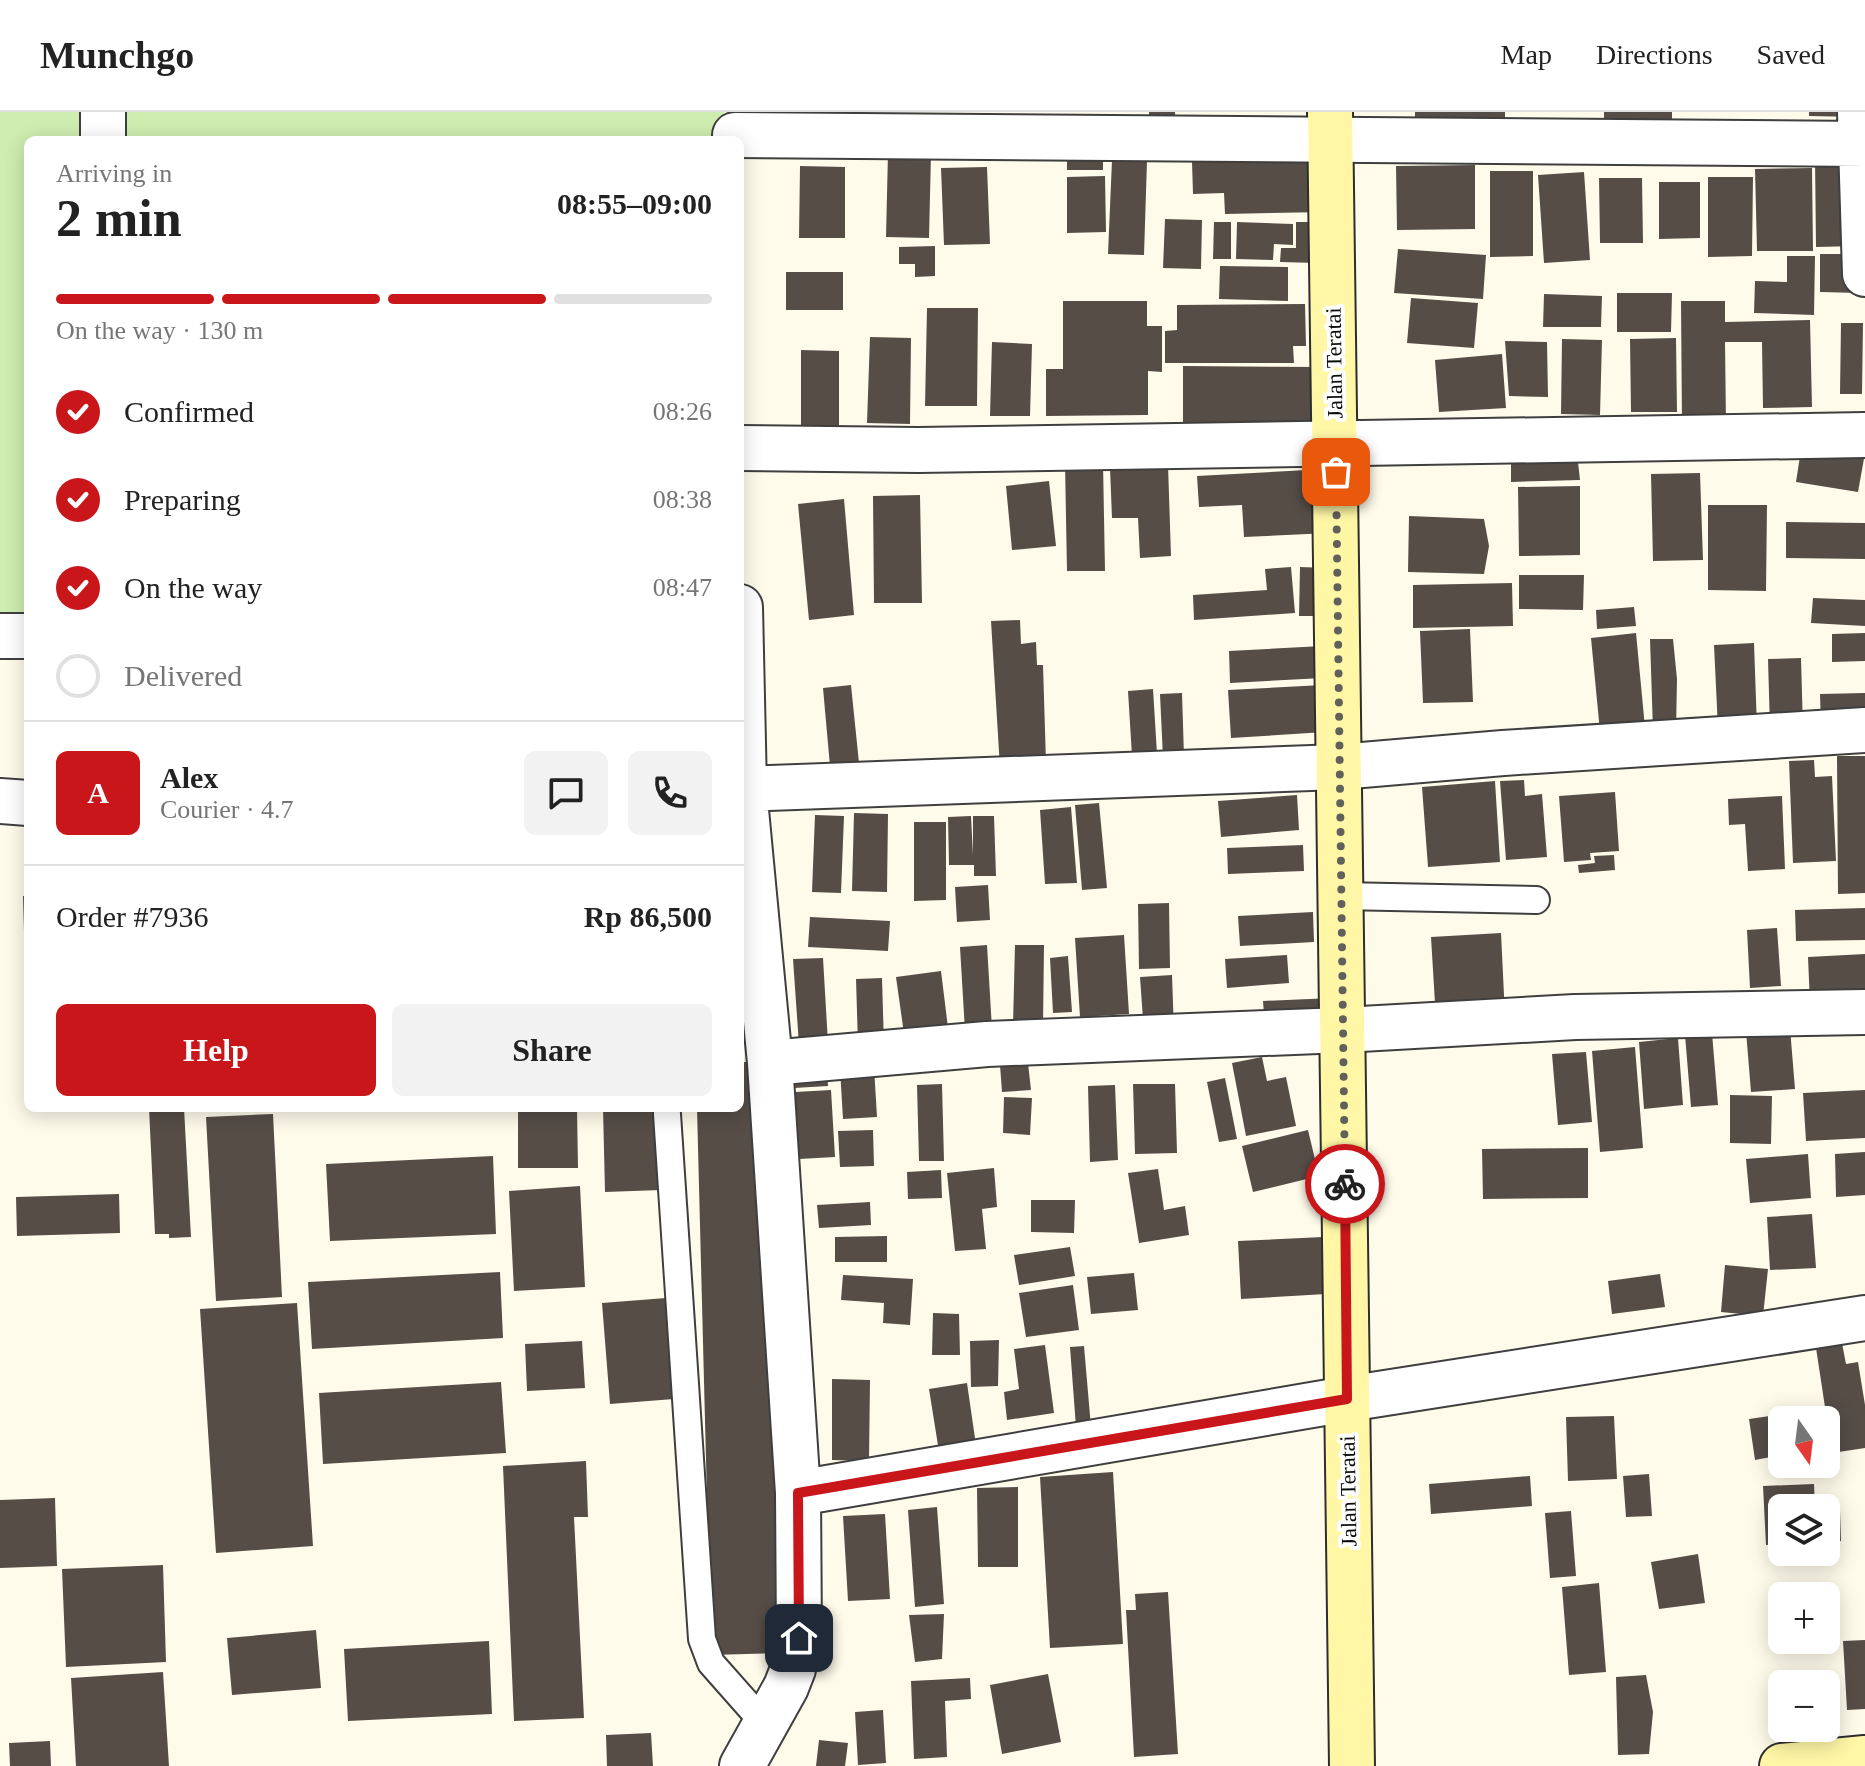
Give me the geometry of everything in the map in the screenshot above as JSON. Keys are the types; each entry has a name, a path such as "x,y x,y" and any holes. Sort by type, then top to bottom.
{"street":[{"path":"103,112 103,136"},
{"path":"735,129 1330,126 1861,133 1865,274"},
{"name":"Jalan Teratai","path":"1330,126 1352,1766"},
{"path":"744,448 918,450 1865,435"},
{"path":"0,636 24,636"},
{"path":"742,1766 786,1687 799,1649 798,1493 770,1063 744,789 1339,767 1503,753 1865,730"},
{"path":"0,801 24,803"},
{"path":"770,1063 987,1044 1575,1017 1865,1012"},
{"path":"798,1493 1347,1399 1865,1318"},
{"path":"1782,1766 1865,1758"}],"lane":[{"path":"1341,896 1536,900"},
{"path":"667,1114 702,1639 711,1663 764,1723"}],"green space":[{"path":"0,112 724,112 724,136 24,136 24,614 0,613"}],"building":[{"path":"1149,112 1175,112 1176,129 1149,129"},
{"path":"1415,112 1505,112 1505,130 1415,132"},
{"path":"1604,112 1672,112 1672,121 1604,121"},
{"path":"1809,112 1856,112 1856,117 1809,116"},
{"path":"888,152 931,153 929,238 886,237"},
{"path":"1067,154 1103,155 1103,170 1067,170"},
{"path":"1856,156 1858,246 1816,247 1815,157"},
{"path":"1325,158 1326,212 1225,214 1224,193 1193,194 1192,162"},
{"path":"1112,160 1147,161 1144,255 1108,254"},
{"path":"1475,165 1475,229 1397,230 1396,166"},
{"path":"800,166 845,167 845,238 799,238"},
{"path":"987,167 990,244 944,245 941,168"},
{"path":"1812,168 1813,251 1757,251 1755,169"},
{"path":"1490,171 1533,171 1533,256 1490,257"},
{"path":"1584,172 1590,260 1544,263 1538,175"},
{"path":"1105,176 1106,232 1067,233 1067,177"},
{"path":"1708,177 1753,177 1752,256 1708,257"},
{"path":"1599,178 1642,178 1643,243 1600,243"},
{"path":"1659,182 1700,182 1700,238 1659,239"},
{"path":"1165,219 1202,220 1201,269 1163,268"},
{"path":"1214,222 1231,222 1231,259 1213,259"},
{"path":"1237,222 1293,224 1293,245 1274,244 1273,260 1236,259"},
{"path":"1296,222 1317,222 1317,263 1280,262 1281,248 1296,248"},
{"path":"935,246 935,276 915,277 915,264 899,264 899,247"},
{"path":"1398,249 1486,255 1483,299 1394,293"},
{"path":"1820,254 1860,254 1860,293 1820,292"},
{"path":"1787,256 1815,256 1814,315 1754,313 1755,281 1787,282"},
{"path":"1220,266 1288,267 1288,301 1219,299"},
{"path":"786,272 843,272 843,310 786,310"},
{"path":"1617,293 1672,293 1671,332 1617,332"},
{"path":"1544,294 1602,296 1601,327 1543,327"},
{"path":"1411,298 1478,303 1474,348 1407,343"},
{"path":"1063,301 1147,301 1147,326 1162,326 1162,372 1148,371 1148,415 1046,416 1046,369 1063,369"},
{"path":"1681,301 1725,301 1725,322 1810,320 1812,407 1763,408 1762,342 1725,342 1726,425 1682,426"},
{"path":"1305,304 1306,346 1293,346 1294,363 1165,363 1165,331 1177,330 1177,305"},
{"path":"927,308 978,308 977,406 925,406"},
{"path":"1841,323 1863,323 1862,394 1840,394"},
{"path":"870,337 911,338 910,424 867,423"},
{"path":"1676,338 1677,412 1631,412 1630,339"},
{"path":"1562,339 1602,340 1600,415 1561,414"},
{"path":"1505,341 1547,342 1548,397 1509,396"},
{"path":"992,342 1032,344 1030,416 990,416"},
{"path":"801,350 839,351 839,435 801,435"},
{"path":"1502,354 1506,408 1439,412 1435,360"},
{"path":"1183,366 1320,367 1320,424 1183,422"},
{"path":"1802,443 1865,453 1858,492 1796,482"},
{"path":"1577,453 1580,480 1511,482 1511,462"},
{"path":"1103,462 1105,571 1067,571 1065,463"},
{"path":"1168,465 1171,556 1140,558 1138,518 1112,518 1110,468"},
{"path":"1326,469 1329,533 1244,537 1242,505 1199,507 1197,476"},
{"path":"1700,473 1703,560 1653,561 1651,474"},
{"path":"1049,481 1056,546 1012,550 1006,486"},
{"path":"1580,486 1580,555 1519,556 1518,487"},
{"path":"920,495 922,603 874,603 873,496"},
{"path":"844,499 854,615 809,620 798,504"},
{"path":"1708,505 1767,505 1766,591 1708,590"},
{"path":"1409,516 1484,519 1489,546 1484,574 1408,572"},
{"path":"1786,522 1865,523 1865,559 1786,558"},
{"path":"1291,567 1295,613 1194,620 1193,595 1267,590 1265,569"},
{"path":"1300,567 1328,568 1326,616 1299,616"},
{"path":"1519,575 1584,575 1583,610 1519,609"},
{"path":"1512,583 1513,626 1413,628 1413,585"},
{"path":"1813,598 1865,600 1865,626 1811,623"},
{"path":"1634,607 1636,626 1597,629 1596,610"},
{"path":"1020,620 1021,644 1036,642 1037,665 1043,665 1046,763 1000,768 991,621"},
{"path":"1470,629 1473,702 1423,703 1420,631"},
{"path":"1636,633 1646,738 1601,742 1591,638"},
{"path":"1865,633 1865,661 1832,662 1832,634"},
{"path":"1650,639 1673,639 1677,679 1676,731 1653,731"},
{"path":"1754,643 1757,728 1718,729 1714,645"},
{"path":"1322,646 1323,678 1230,683 1229,651"},
{"path":"1801,658 1803,729 1770,729 1768,659"},
{"path":"851,685 859,763 830,766 823,688"},
{"path":"1323,685 1325,732 1231,738 1228,690"},
{"path":"1153,689 1158,770 1133,772 1128,691"},
{"path":"1182,693 1184,757 1163,758 1160,694"},
{"path":"1865,693 1865,724 1821,725 1820,694"},
{"path":"1837,756 1865,756 1865,893 1838,894"},
{"path":"1814,760 1815,777 1832,776 1836,861 1793,863 1789,761"},
{"path":"1524,780 1525,796 1542,794 1547,857 1506,860 1500,781"},
{"path":"1495,781 1500,862 1428,867 1422,787"},
{"path":"1615,792 1619,851 1590,853 1591,860 1564,862 1559,796"},
{"path":"1297,795 1299,830 1221,837 1218,801"},
{"path":"1782,796 1785,869 1748,871 1745,824 1729,825 1728,799"},
{"path":"1099,803 1107,888 1082,890 1075,805"},
{"path":"1071,807 1077,883 1045,884 1040,810"},
{"path":"854,813 888,814 887,892 852,891"},
{"path":"815,815 844,816 841,893 812,892"},
{"path":"971,816 973,855 973,816 994,816 996,876 974,876 974,865 949,865 948,817"},
{"path":"914,822 946,822 946,900 914,901"},
{"path":"1303,845 1304,871 1228,874 1227,848"},
{"path":"1614,855 1615,870 1579,873 1578,865 1595,863 1594,856"},
{"path":"988,885 990,920 957,922 955,887"},
{"path":"1169,903 1170,968 1139,969 1138,904"},
{"path":"1865,908 1865,940 1796,941 1795,910"},
{"path":"1313,912 1314,942 1240,946 1238,916"},
{"path":"810,917 890,921 888,951 808,947"},
{"path":"1777,928 1781,986 1750,988 1747,930"},
{"path":"1501,933 1505,1016 1436,1020 1431,937"},
{"path":"1124,935 1129,1014 1080,1017 1075,938"},
{"path":"987,945 992,1029 965,1031 960,947"},
{"path":"1015,945 1044,945 1043,1026 1013,1025"},
{"path":"1865,954 1865,1001 1810,1004 1808,957"},
{"path":"1287,955 1289,983 1227,988 1225,959"},
{"path":"1068,956 1072,1012 1053,1013 1050,958"},
{"path":"823,958 828,1043 799,1045 793,959"},
{"path":"941,971 949,1036 905,1041 896,977"},
{"path":"1172,975 1174,1031 1144,1033 1140,977"},
{"path":"882,978 884,1045 858,1045 856,979"},
{"path":"1332,998 1333,1024 1265,1027 1263,1001"},
{"path":"1790,1028 1795,1089 1751,1092 1746,1031"},
{"path":"1712,1033 1718,1105 1691,1107 1685,1035"},
{"path":"1678,1038 1683,1105 1644,1109 1639,1042"},
{"path":"1635,1047 1643,1148 1600,1152 1592,1051"},
{"path":"1586,1052 1592,1122 1558,1125 1552,1054"},
{"path":"1262,1057 1267,1081 1286,1077 1296,1126 1246,1136 1232,1063"},
{"path":"744,1062 766,1062 782,1653 711,1655 697,1112 744,1112"},
{"path":"1028,1063 1031,1090 1002,1092 1000,1065"},
{"path":"827,1067 828,1086 794,1088 793,1068"},
{"path":"874,1067 877,1117 843,1119 840,1069"},
{"path":"1225,1078 1237,1139 1219,1142 1207,1082"},
{"path":"942,1084 944,1161 919,1161 917,1085"},
{"path":"1133,1084 1175,1084 1177,1153 1135,1154"},
{"path":"1115,1085 1118,1160 1090,1162 1088,1086"},
{"path":"831,1090 835,1157 799,1159 795,1092"},
{"path":"1865,1090 1865,1138 1806,1141 1803,1093"},
{"path":"1730,1095 1772,1096 1771,1144 1730,1143"},
{"path":"1004,1097 1032,1098 1030,1135 1003,1133"},
{"path":"149,1112 184,1112 191,1237 169,1238 169,1234 155,1234"},
{"path":"518,1112 577,1112 578,1168 518,1168"},
{"path":"603,1112 659,1112 661,1190 605,1192"},
{"path":"273,1114 282,1297 216,1301 206,1117"},
{"path":"873,1130 874,1166 840,1167 838,1131"},
{"path":"1308,1130 1319,1176 1253,1192 1242,1146"},
{"path":"1588,1148 1588,1198 1483,1199 1482,1149"},
{"path":"1865,1152 1865,1195 1836,1197 1835,1154"},
{"path":"1808,1154 1811,1198 1750,1203 1746,1159"},
{"path":"493,1156 496,1234 330,1241 326,1164"},
{"path":"994,1168 997,1207 982,1209 986,1249 955,1251 947,1173"},
{"path":"1158,1169 1164,1210 1185,1206 1189,1235 1139,1243 1128,1173"},
{"path":"941,1170 942,1198 908,1199 907,1172"},
{"path":"580,1186 585,1287 514,1291 509,1191"},
{"path":"119,1194 120,1233 17,1236 16,1197"},
{"path":"1031,1200 1075,1200 1074,1233 1031,1232"},
{"path":"870,1202 871,1225 819,1228 817,1205"},
{"path":"1812,1214 1816,1268 1770,1270 1767,1217"},
{"path":"887,1236 887,1262 835,1262 835,1237"},
{"path":"1323,1237 1326,1294 1241,1299 1238,1241"},
{"path":"1070,1247 1075,1276 1019,1285 1014,1255"},
{"path":"1725,1265 1768,1269 1763,1316 1721,1312"},
{"path":"500,1272 503,1338 312,1349 308,1282"},
{"path":"1134,1273 1138,1310 1091,1314 1087,1277"},
{"path":"1660,1274 1665,1307 1612,1314 1608,1281"},
{"path":"843,1275 913,1279 910,1325 883,1323 884,1303 841,1300"},
{"path":"1073,1285 1079,1330 1026,1337 1019,1293"},
{"path":"666,1298 674,1399 610,1404 602,1303"},
{"path":"297,1303 313,1546 216,1553 200,1309"},
{"path":"933,1313 959,1314 960,1355 932,1355"},
{"path":"999,1340 998,1386 971,1387 970,1341"},
{"path":"582,1341 585,1388 527,1391 525,1344"},
{"path":"1842,1343 1846,1364 1858,1362 1865,1405 1865,1448 1840,1452 1840,1406 1825,1406 1816,1348"},
{"path":"1045,1345 1054,1413 1007,1420 1004,1392 1019,1389 1014,1349"},
{"path":"1084,1346 1091,1427 1076,1427 1070,1347"},
{"path":"832,1379 870,1380 869,1461 832,1460"},
{"path":"501,1382 506,1453 323,1464 319,1393"},
{"path":"967,1383 977,1452 940,1458 929,1389"},
{"path":"1614,1416 1617,1479 1568,1481 1566,1417"},
{"path":"1768,1416 1768,1458 1755,1460 1749,1419"},
{"path":"586,1461 588,1517 574,1517 584,1718 514,1721 503,1466"},
{"path":"1113,1472 1123,1644 1050,1648 1040,1477"},
{"path":"1649,1474 1652,1516 1626,1517 1623,1476"},
{"path":"1530,1476 1532,1506 1431,1514 1429,1484"},
{"path":"1814,1484 1814,1494 1768,1494 1768,1545 1766,1545 1763,1486"},
{"path":"1018,1487 1018,1567 978,1567 977,1488"},
{"path":"55,1498 57,1566 0,1568 0,1500"},
{"path":"937,1507 944,1604 915,1607 908,1510"},
{"path":"1571,1511 1576,1576 1550,1578 1545,1513"},
{"path":"885,1514 890,1599 848,1601 843,1516"},
{"path":"1698,1554 1705,1603 1659,1609 1651,1562"},
{"path":"163,1565 166,1662 66,1667 62,1569"},
{"path":"1599,1583 1606,1672 1569,1675 1562,1587"},
{"path":"1168,1592 1178,1754 1134,1757 1126,1610 1136,1610 1135,1594"},
{"path":"944,1614 942,1659 915,1662 909,1615"},
{"path":"316,1630 321,1688 232,1695 227,1638"},
{"path":"1865,1640 1865,1709 1847,1710 1843,1641"},
{"path":"489,1641 492,1714 348,1721 344,1649"},
{"path":"163,1672 169,1766 76,1766 71,1678"},
{"path":"1048,1674 1061,1742 1002,1754 990,1685"},
{"path":"1646,1675 1653,1712 1649,1754 1618,1755 1616,1677"},
{"path":"970,1678 971,1699 945,1701 947,1757 914,1759 911,1681"},
{"path":"883,1710 886,1763 858,1765 855,1712"},
{"path":"651,1733 653,1766 607,1766 606,1735"},
{"path":"819,1740 848,1743 845,1766 816,1766"},
{"path":"50,1741 51,1766 10,1766 9,1743"}],"way so far":[{"path":"1336,472 1345,1184"}],"route":[{"path":"799,1638 798,1493 1347,1399 1345,1184"}]}
